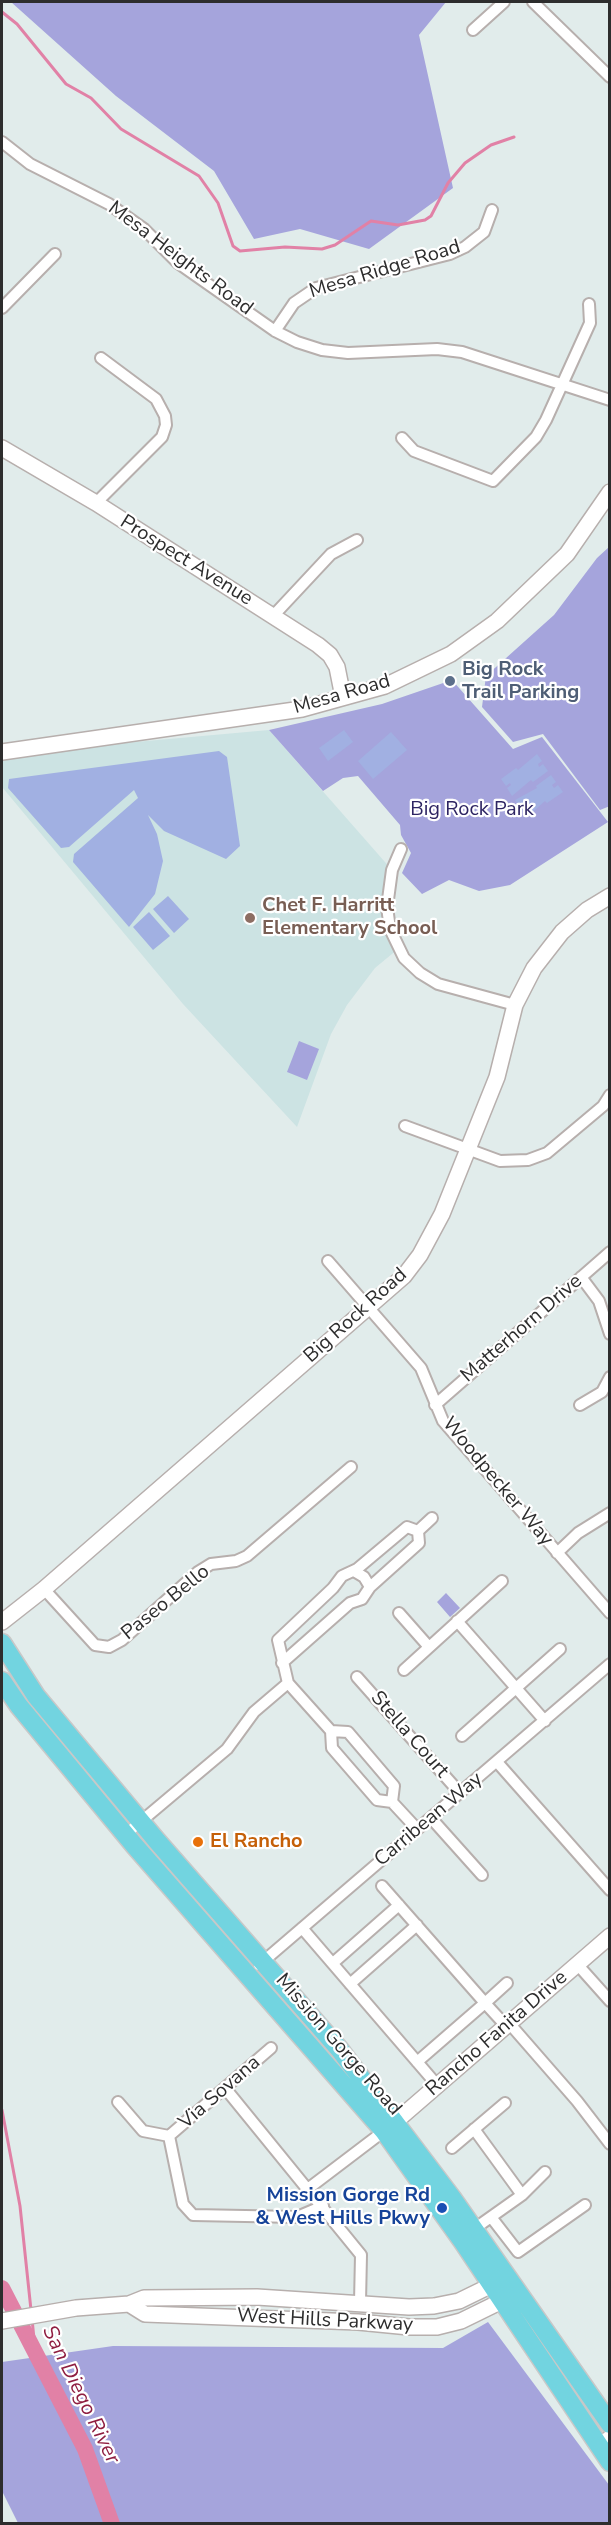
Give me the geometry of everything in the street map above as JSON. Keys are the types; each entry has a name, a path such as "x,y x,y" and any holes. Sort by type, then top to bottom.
{"main road":[{"name":"Mission Gorge Road","path":"2,1643 36,1696 219,1912 340,2050 491,2287 508,2291 609,2424"},
{"name":"Mission Gorge Road","path":"2,1681 19,1706 174,1890 248,1975 390,2126 474,2229 508,2291 603,2440 609,2462"},
{"path":"174,1890 183,1888 207,1913 219,1912"}],"street":[{"path":"473,30 504,2"},
{"path":"533,2 609,77"},
{"name":"Mesa Heights Road","path":"2,142 30,164 118,210 156,240 178,263 275,331 297,342 335,352 437,349 462,352 609,400"},
{"name":"Mesa Ridge Road","path":"275,331 294,303 316,288 450,254 465,247 484,232 492,210"},
{"path":"2,308 55,254"},
{"path":"402,438 414,451 493,481 536,437 563,385 590,323 589,304"},
{"path":"96,504 162,437 166,425 165,416 156,399 101,358"},
{"name":"Prospect Avenue","path":"2,448 274,615 330,655 339,674 343,697"},
{"name":"Mesa Road","path":"2,752 302,709 385,686 451,654 478,636 523,598 567,554 609,492"},
{"path":"274,615 331,554 357,540"},
{"path":"401,849 387,890 387,908 390,929 404,958 420,973 438,984 515,1005"},
{"name":"Big Rock Road","path":"2,1622 44,1589 369,1308 394,1286 420,1255 442,1214 468,1151 497,1077 515,1005 534,968 562,932 587,910 609,896"},
{"path":"405,1126 500,1161 518,1161 546,1153 603,1106 609,1095"},
{"name":"Matterhorn Drive","path":"435,1405 609,1252"},
{"name":"Woodpecker Way","path":"328,1261 421,1368 443,1421 609,1613"},
{"path":"581,1277 599,1301 609,1334"},
{"path":"580,1405 602,1392 609,1377"},
{"name":"Paseo Bello","path":"44,1589 95,1645 109,1647 122,1640 198,1572 211,1564 236,1561 247,1556 351,1467"},
{"path":"557,1553 578,1533 609,1513"},
{"path":"418,1531 432,1518"},
{"path":"417,1829 392,1802 377,1800 332,1748 331,1731 288,1683 279,1640 333,1588 342,1576 354,1570 407,1527 418,1531"},
{"path":"282,1659 350,1603 362,1599 370,1587 419,1543 418,1531"},
{"path":"354,1570 364,1576 370,1587"},
{"path":"404,1670 502,1581"},
{"path":"399,1613 429,1647"},
{"path":"457,1621 545,1721"},
{"path":"462,1736 560,1649"},
{"name":"Carribean Way","path":"248,1975 609,1664"},
{"name":"Stella Court","path":"357,1677 460,1793"},
{"path":"126,1834 227,1749 254,1712 288,1683"},
{"path":"331,1731 348,1731 394,1786 392,1802"},
{"path":"497,1762 609,1890"},
{"path":"431,1818 482,1875"},
{"path":"382,1886 485,2003 577,2101 609,2144"},
{"path":"333,1963 399,1905"},
{"path":"351,1984 417,1925"},
{"path":"302,1928 437,2085"},
{"name":"Rancho Fanita Drive","path":"390,2126 609,1936"},
{"path":"577,1964 609,2001"},
{"path":"417,2062 507,1983"},
{"name":"Via Sovana","path":"271,2048 169,2136 183,2204 193,2215 297,2217 323,2206"},
{"path":"225,2088 309,2188 361,2255 360,2302"},
{"path":"118,2102 143,2131 169,2136"},
{"path":"452,2148 505,2103"},
{"path":"309,2188 390,2126"},
{"path":"474,2129 522,2195"},
{"path":"474,2229 522,2195 545,2172"},
{"path":"491,2217 518,2252 585,2205"},
{"name":"West Hills Parkway","path":"2,2321 99,2306 129,2304 144,2298 257,2297 409,2307 434,2306 459,2301 491,2287"},
{"name":"West Hills Parkway","path":"129,2304 145,2314 300,2319 409,2327 436,2326 461,2321 508,2291"}],"shaded area":[{"name":"Chet F. Harritt Elementary School","path":"269,730 392,870 387,890 398,949 375,968 347,1005 331,1034 297,1127 183,1004 2,787 2,754"},
{"path":"344,730 353,742 328,761 319,748"},
{"path":"391,732 407,750 373,779 358,761"},
{"path":"219,751 227,757 240,846 226,859 164,831 148,815 157,834 163,861 155,894 129,927 73,862 74,854 138,798 134,790 69,847 61,848 8,788 9,779"},
{"path":"537,754 542,761 538,764 539,767 543,764 548,771 533,782 531,780 512,796 507,788 511,785 510,783 506,786 501,779 516,768 518,770"},
{"path":"551,775 556,782 552,785 554,788 558,785 563,792 547,803 545,801 527,817 522,810 526,807 524,804 520,807 515,800 537,788 536,786"},
{"path":"168,896 189,919 174,933 153,909"},
{"path":"149,912 170,936 153,950 133,927"}],"green space":[{"path":"11,2 446,2 419,35 453,188 369,249 300,229 254,239 214,171 116,96"},
{"path":"609,547 610,806 600,810 543,734 513,742 482,707 486,676 554,615 597,558"},
{"name":"Big Rock Park","path":"452,680 513,749 542,737 608,822 510,885 479,891 449,880 422,894 402,873 411,853 401,835 400,825 358,776 343,778 323,791 269,730 382,704"},
{"path":"299,1041 319,1049 307,1080 287,1072"},
{"path":"446,1593 460,1608 450,1617 437,1602"},
{"path":"488,2322 609,2485 609,2523 18,2523 2,2491 2,2362 113,2346 443,2348"}],"waterway":[{"path":"2,12 17,24 66,84 91,98 121,129 199,176 218,203 233,246 240,251 285,247 322,249 335,245 371,221 398,225 425,220 431,216 448,183 465,163 491,145 514,137"},
{"path":"2,2110 20,2206 31,2310"},
{"name":"San Diego River","path":"2,2288 85,2449 112,2524"},
{"path":"32,2319 35,2349"}],"place":[{"name":"Big Rock Trail Parking","path":"450,681"},
{"name":"Chet F. Harritt Elementary School","path":"250,918"},
{"name":"El Rancho","path":"198,1842"},
{"name":"Mission Gorge Rd & West Hills Pkwy","path":"442,2208"}]}
